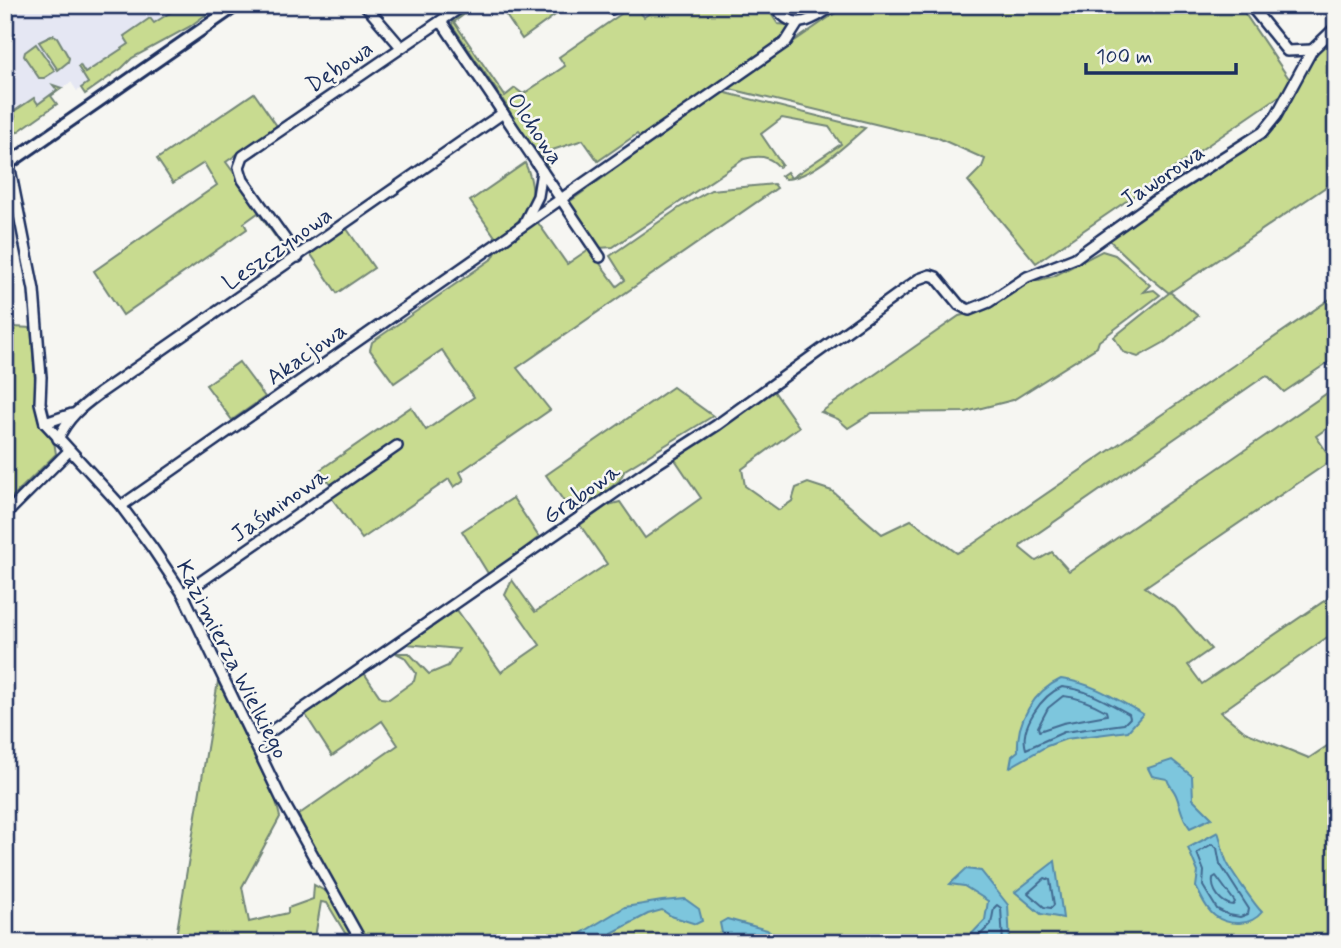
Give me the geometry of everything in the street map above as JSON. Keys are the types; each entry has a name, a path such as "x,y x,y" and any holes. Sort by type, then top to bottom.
{"street":[{"path":"45,423 40,403 41,377 34,290 7,165 237,5"},
{"path":"365,5 401,47"},
{"name":"Dębowa","path":"298,257 243,180 240,162 248,151 464,5"},
{"path":"774,5 786,19 798,23"},
{"name":"Akacjowa","path":"121,506 786,42 798,23 813,20 834,5"},
{"path":"1250,5 1287,51 1312,50"},
{"name":"Olchowa","path":"440,21 600,257"},
{"name":"Jaworowa","path":"930,275 936,277 959,305 969,310 989,303 1027,277 1075,258 1156,200 1263,132 1276,116 1312,50 1336,27"},
{"name":"Leszczynowa","path":"58,439 73,413 503,113"},
{"name":"Akacjowa","path":"513,233 527,220 533,208 542,171"},
{"name":"Grabowa","path":"254,743 717,425 919,279 930,275"},
{"name":"Leszczynowa","path":"45,423 73,413"},
{"name":"Kazimierza Wielkiego","path":"45,423 121,506 183,594 281,798 362,943"},
{"name":"Jaśminowa","path":"183,594 397,446"},
{"path":"5,515 69,451"}],"shaded area":[{"path":"5,5 201,5 77,91 71,82 62,88 51,96 57,104 5,141"}],"green space":[{"path":"219,5 189,27 132,58 85,94 81,88 88,83 78,67 80,65 85,73 129,44 124,36 150,18 154,23 171,12 167,6"},
{"path":"470,5 477,5 454,22 505,96 515,88 523,94 565,66 559,57 634,5 644,17 662,5 765,5 778,24 789,25 786,37 642,139 637,134 598,161 583,140 540,154 548,166 543,169 503,100 452,25 454,16"},
{"path":"499,5 569,5 522,39"},
{"path":"847,5 1022,5 1028,13 1039,5 1239,5 1294,86 1036,263 968,181 982,167 985,159 936,137 726,88"},
{"path":"1336,31 1336,180 1170,292 1198,316 1165,342 1138,357 1123,352 1114,337 1169,293 1109,240 1261,138 1272,127 1319,49"},
{"path":"53,35 57,37 69,58 58,70 39,42"},
{"path":"36,44 55,71 44,78 39,78 24,56 25,52"},
{"path":"53,85 62,88 51,96 57,104 13,135 11,142 5,147 5,122 15,116 13,112 34,98 38,104 57,90"},
{"path":"722,92 865,128 816,167 795,178 785,179 781,176 787,172 791,178 841,144 829,127 782,118 761,134 782,165 779,167 763,157 744,159 613,247 599,248 565,205"},
{"path":"254,93 277,126 226,162 277,232 288,254 258,213 244,223 247,229 123,315 94,271 217,185 204,163 173,183 157,159"},
{"path":"525,163 532,188 529,207 516,223 496,238 470,201"},
{"path":"774,184 777,188 517,368 550,410 460,472 464,480 454,487 449,479 362,539 330,496 336,492 320,470 411,407 426,430 474,397 442,350 394,383 370,350 372,342 493,258 496,252 536,220 567,264 589,249 617,286 625,280 610,256 679,208 711,190"},
{"path":"347,229 374,268 337,293 310,253"},
{"path":"1102,251 1115,255 1150,285 1143,292 1154,290 1160,295 1099,341 1097,347 1013,400 966,412 872,413 848,428 838,419 821,412 959,316 979,311 1024,284 1054,276"},
{"path":"1336,295 1336,357 1284,392 1265,376 1020,548 1036,561 1052,552 1069,571 1336,387 1336,422 1316,436 1332,460 1145,587 1175,608 1211,649 1188,665 1202,684 1336,593 1336,631 1221,712 1245,732 1309,758 1336,740 1336,943 366,943 298,815 398,745 382,721 332,756 305,714 364,673 381,698 389,699 414,681 416,673 404,657 396,653 409,653 429,674 448,666 459,649 407,644 457,610 501,672 540,645 505,595 512,580 535,612 607,564 580,525 608,505 620,502 645,538 701,498 674,458 719,430 773,390 799,427 742,469 745,486 779,510 792,501 796,488 808,483 832,491 882,534 911,520 957,553"},
{"path":"5,318 14,327 31,328 38,420 54,441 56,454 5,504"},
{"path":"239,362 265,397 232,420 206,385"},
{"path":"673,387 713,416 625,470 619,481 581,510 569,509 546,475"},
{"path":"513,498 539,537 489,575 462,531"},
{"path":"218,681 276,801 280,817 242,887 249,922 288,913 288,908 313,899 314,885 332,895 359,943 351,943 327,903 321,902 314,943 175,943"}],"water":[{"path":"1061,679 1094,688 1143,714 1128,731 1066,739 1047,746 1010,767 1012,756 1018,751 1020,729 1029,708 1043,691"},
{"path":"1172,760 1192,776 1193,799 1212,818 1190,828 1167,779 1152,776 1148,768"},
{"path":"1218,832 1228,864 1262,912 1252,920 1233,923 1215,916 1206,907 1196,887 1198,872 1188,848"},
{"path":"1055,861 1063,918 1041,914 1015,892"},
{"path":"966,869 981,871 1008,905 1010,943 963,943 985,920 988,901 964,886 950,884"},
{"path":"685,899 699,909 702,921 696,924 671,916 662,910 648,914 612,933 611,943 565,943 625,907"},
{"path":"727,919 782,937 818,936 833,940 830,943 724,943 720,923"}]}
